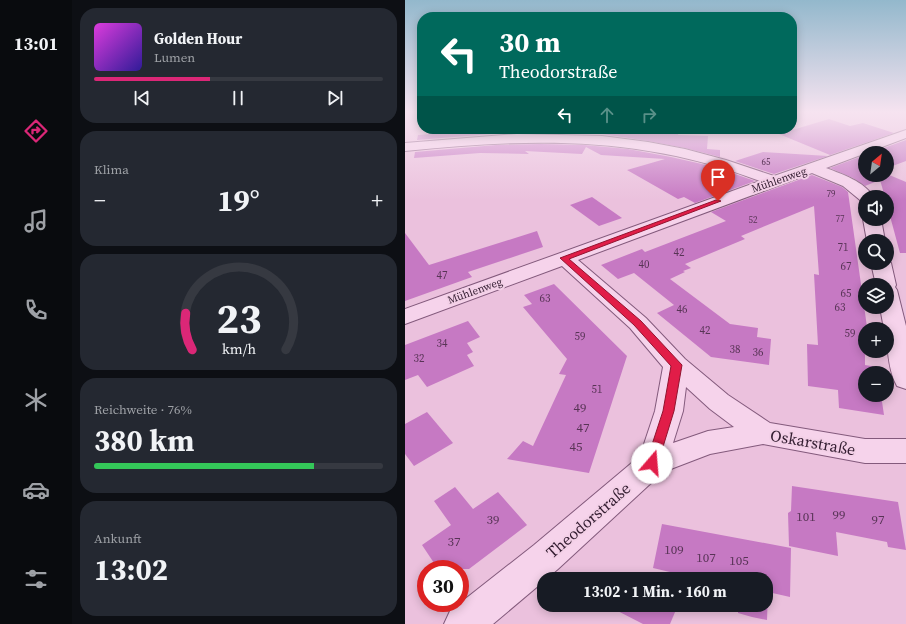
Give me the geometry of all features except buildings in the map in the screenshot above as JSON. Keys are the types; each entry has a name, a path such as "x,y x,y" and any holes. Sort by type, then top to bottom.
{"street":[{"path":"405,147 484,141"},
{"path":"603,141 622,142 710,159 742,168 774,181"},
{"name":"Mühlenweg","path":"405,317 887,141"},
{"path":"813,168 847,182 861,190"},
{"path":"564,258 638,323 676,365 719,402 763,433"},
{"path":"892,314 906,380"},
{"path":"652,463 669,411 676,365"},
{"name":"Oskarstraße","path":"652,463 708,443 763,433 865,451 906,451"},
{"name":"Theodorstraße","path":"463,624 546,557 652,463"}],"route":[{"path":"652,463 669,411 676,365 638,323 564,258 718,201"}]}
